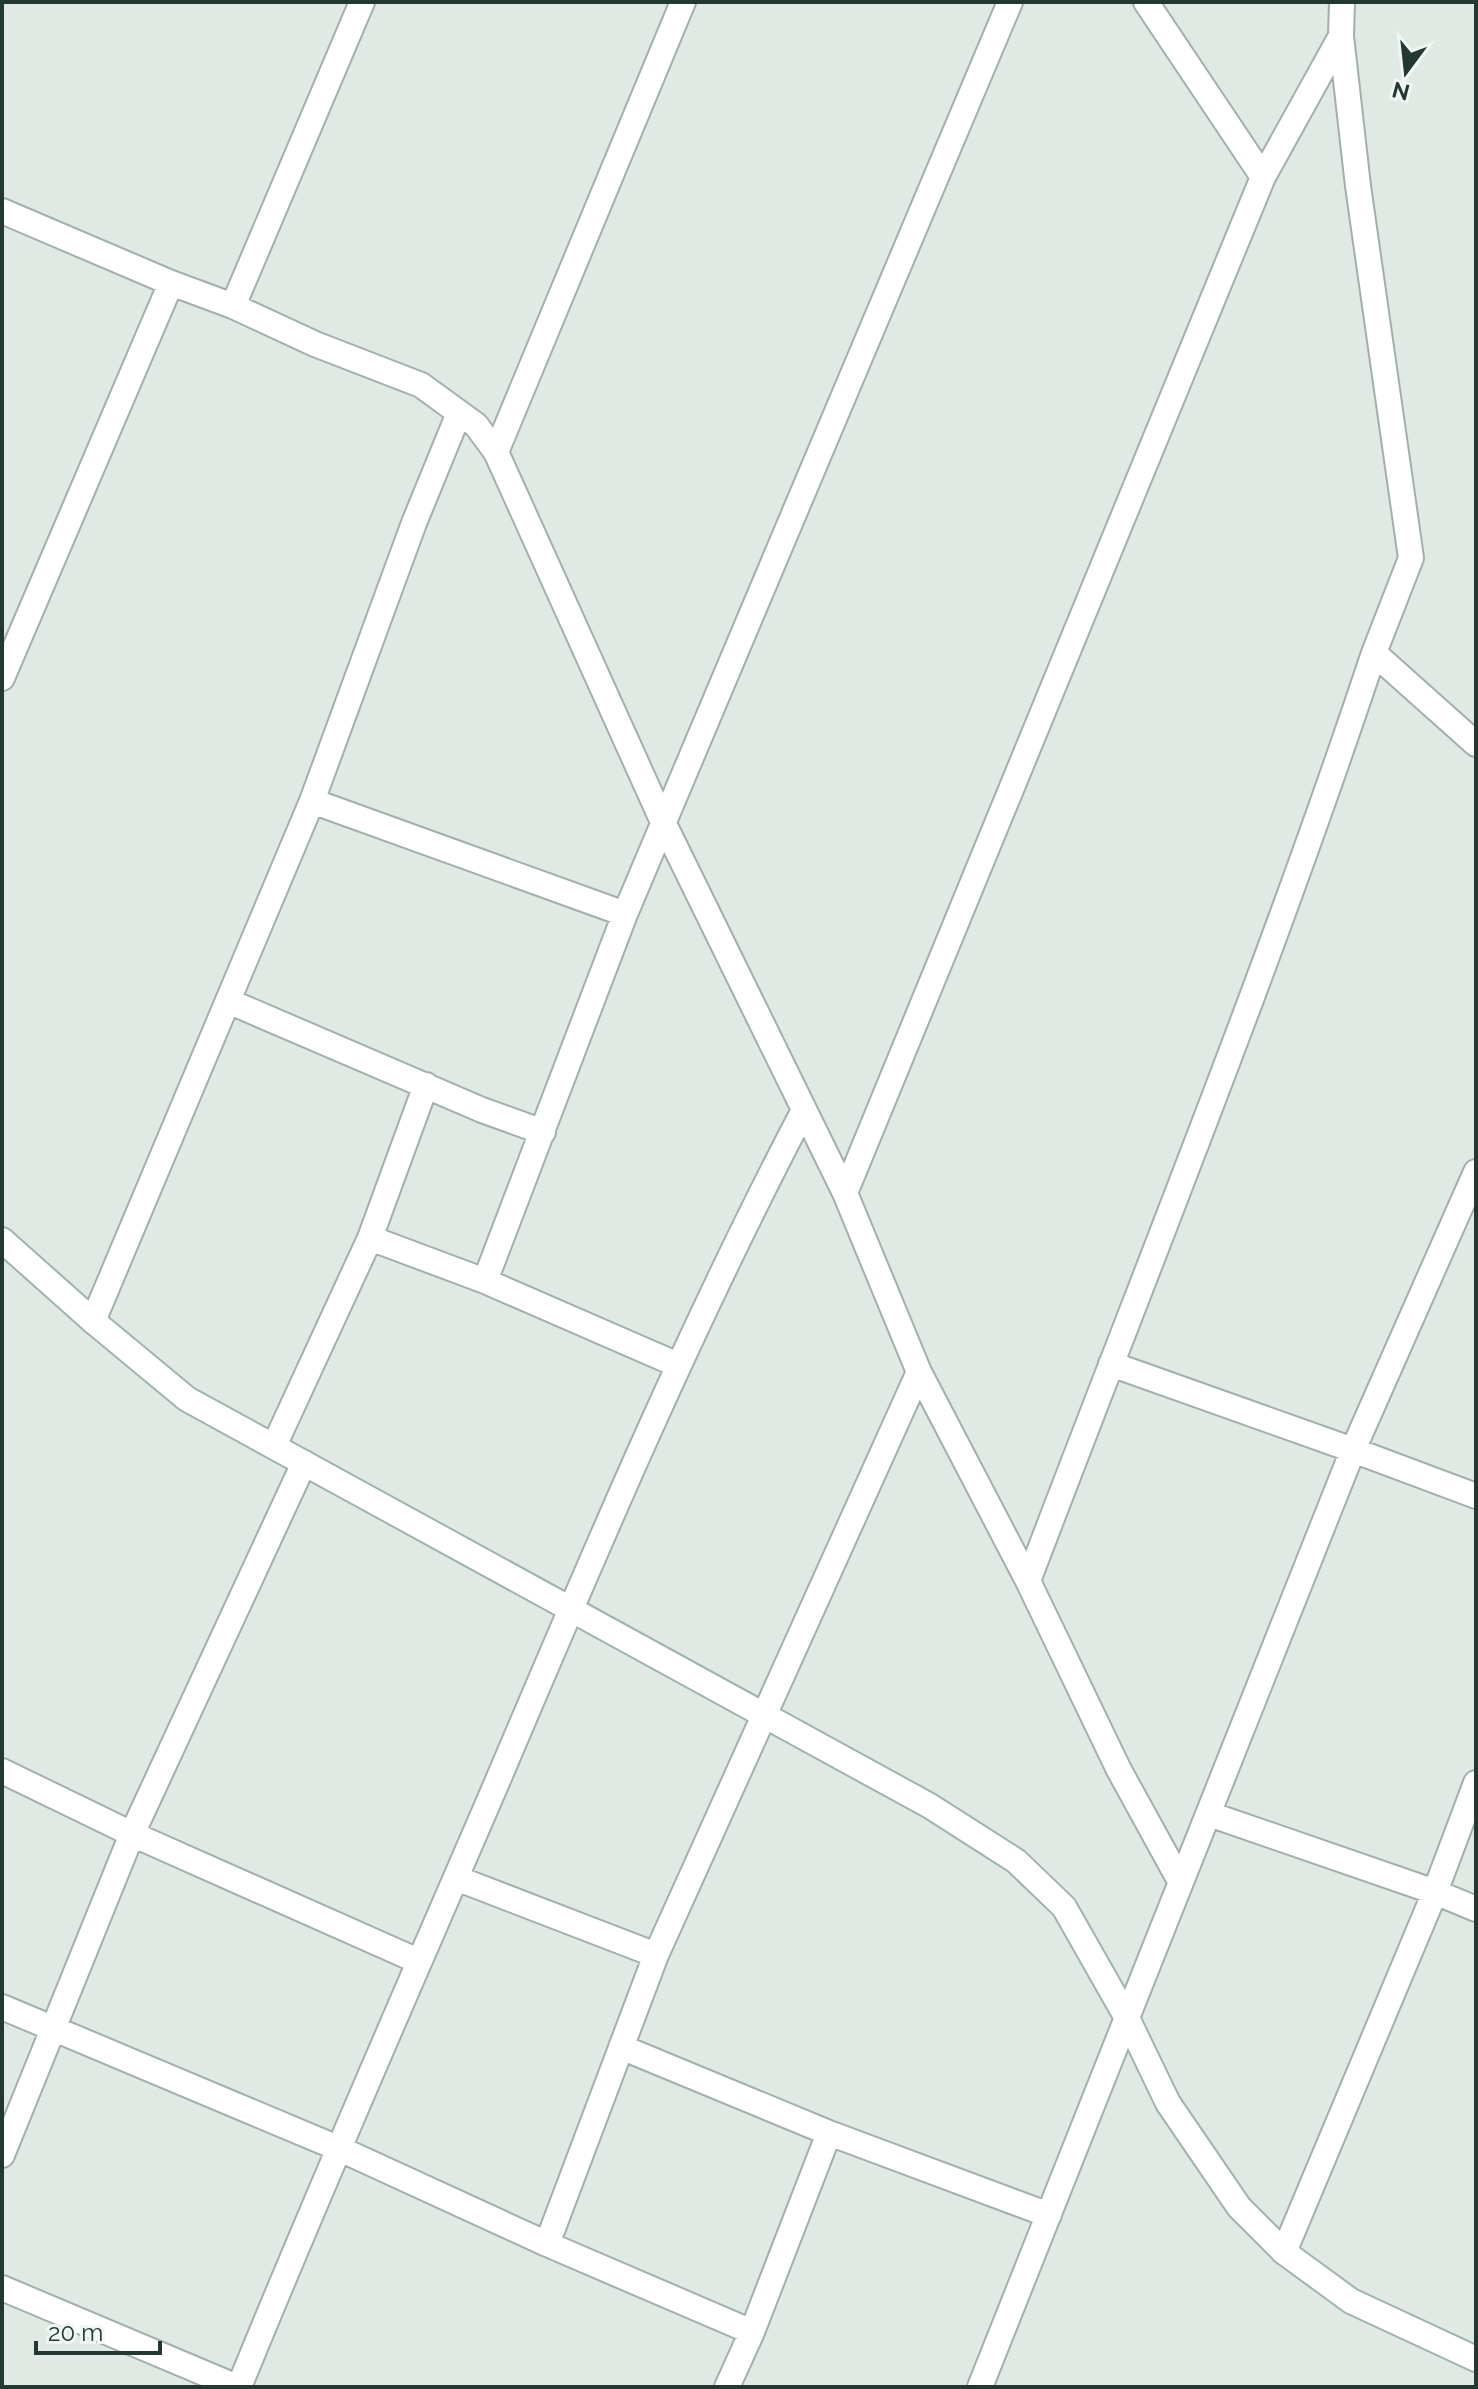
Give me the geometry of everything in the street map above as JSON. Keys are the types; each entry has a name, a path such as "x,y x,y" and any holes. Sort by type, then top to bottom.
{"street":[{"path":"233,306 362,2"},
{"path":"496,452 683,2"},
{"path":"485,1281 625,914 1010,2"},
{"path":"1146,2 1263,177"},
{"path":"1028,1581 1181,1183 1333,777 1374,653 1411,558 1358,186 1341,36 1342,2"},
{"path":"845,1193 1263,177 1341,36"},
{"path":"2,211 233,306 315,344 421,385 476,425 496,452 663,822 845,1193 919,1372 1028,1581 1119,1770 1180,1881"},
{"path":"2,678 171,283"},
{"path":"93,1321 312,801 414,523 459,413"},
{"path":"1374,653 1476,744"},
{"path":"312,801 625,914"},
{"path":"228,1001 543,1132"},
{"path":"274,1446 370,1238 426,1085"},
{"path":"2,2288 238,2387 418,1961 678,1365 742,1229 804,1110"},
{"path":"980,2387 1353,1450 1475,1178"},
{"path":"370,1238 485,1281 678,1365"},
{"path":"2,1240 187,1399 930,1806 1016,1861 1064,1907 1127,2018 1168,2103 1239,2207 1284,2252 1351,2301 1476,2359"},
{"path":"1111,1364 1476,1496"},
{"path":"547,2244 656,1955 919,1372"},
{"path":"2,2155 132,1834 304,1463"},
{"path":"2,1771 132,1834 418,1961"},
{"path":"1284,2252 1435,1892 1476,1783"},
{"path":"1209,1814 1476,1909"},
{"path":"456,1878 656,1955"},
{"path":"2,2007 340,2149 547,2244 752,2332"},
{"path":"621,2047 829,2133 1049,2215"},
{"path":"727,2387 752,2332 829,2133"}]}
